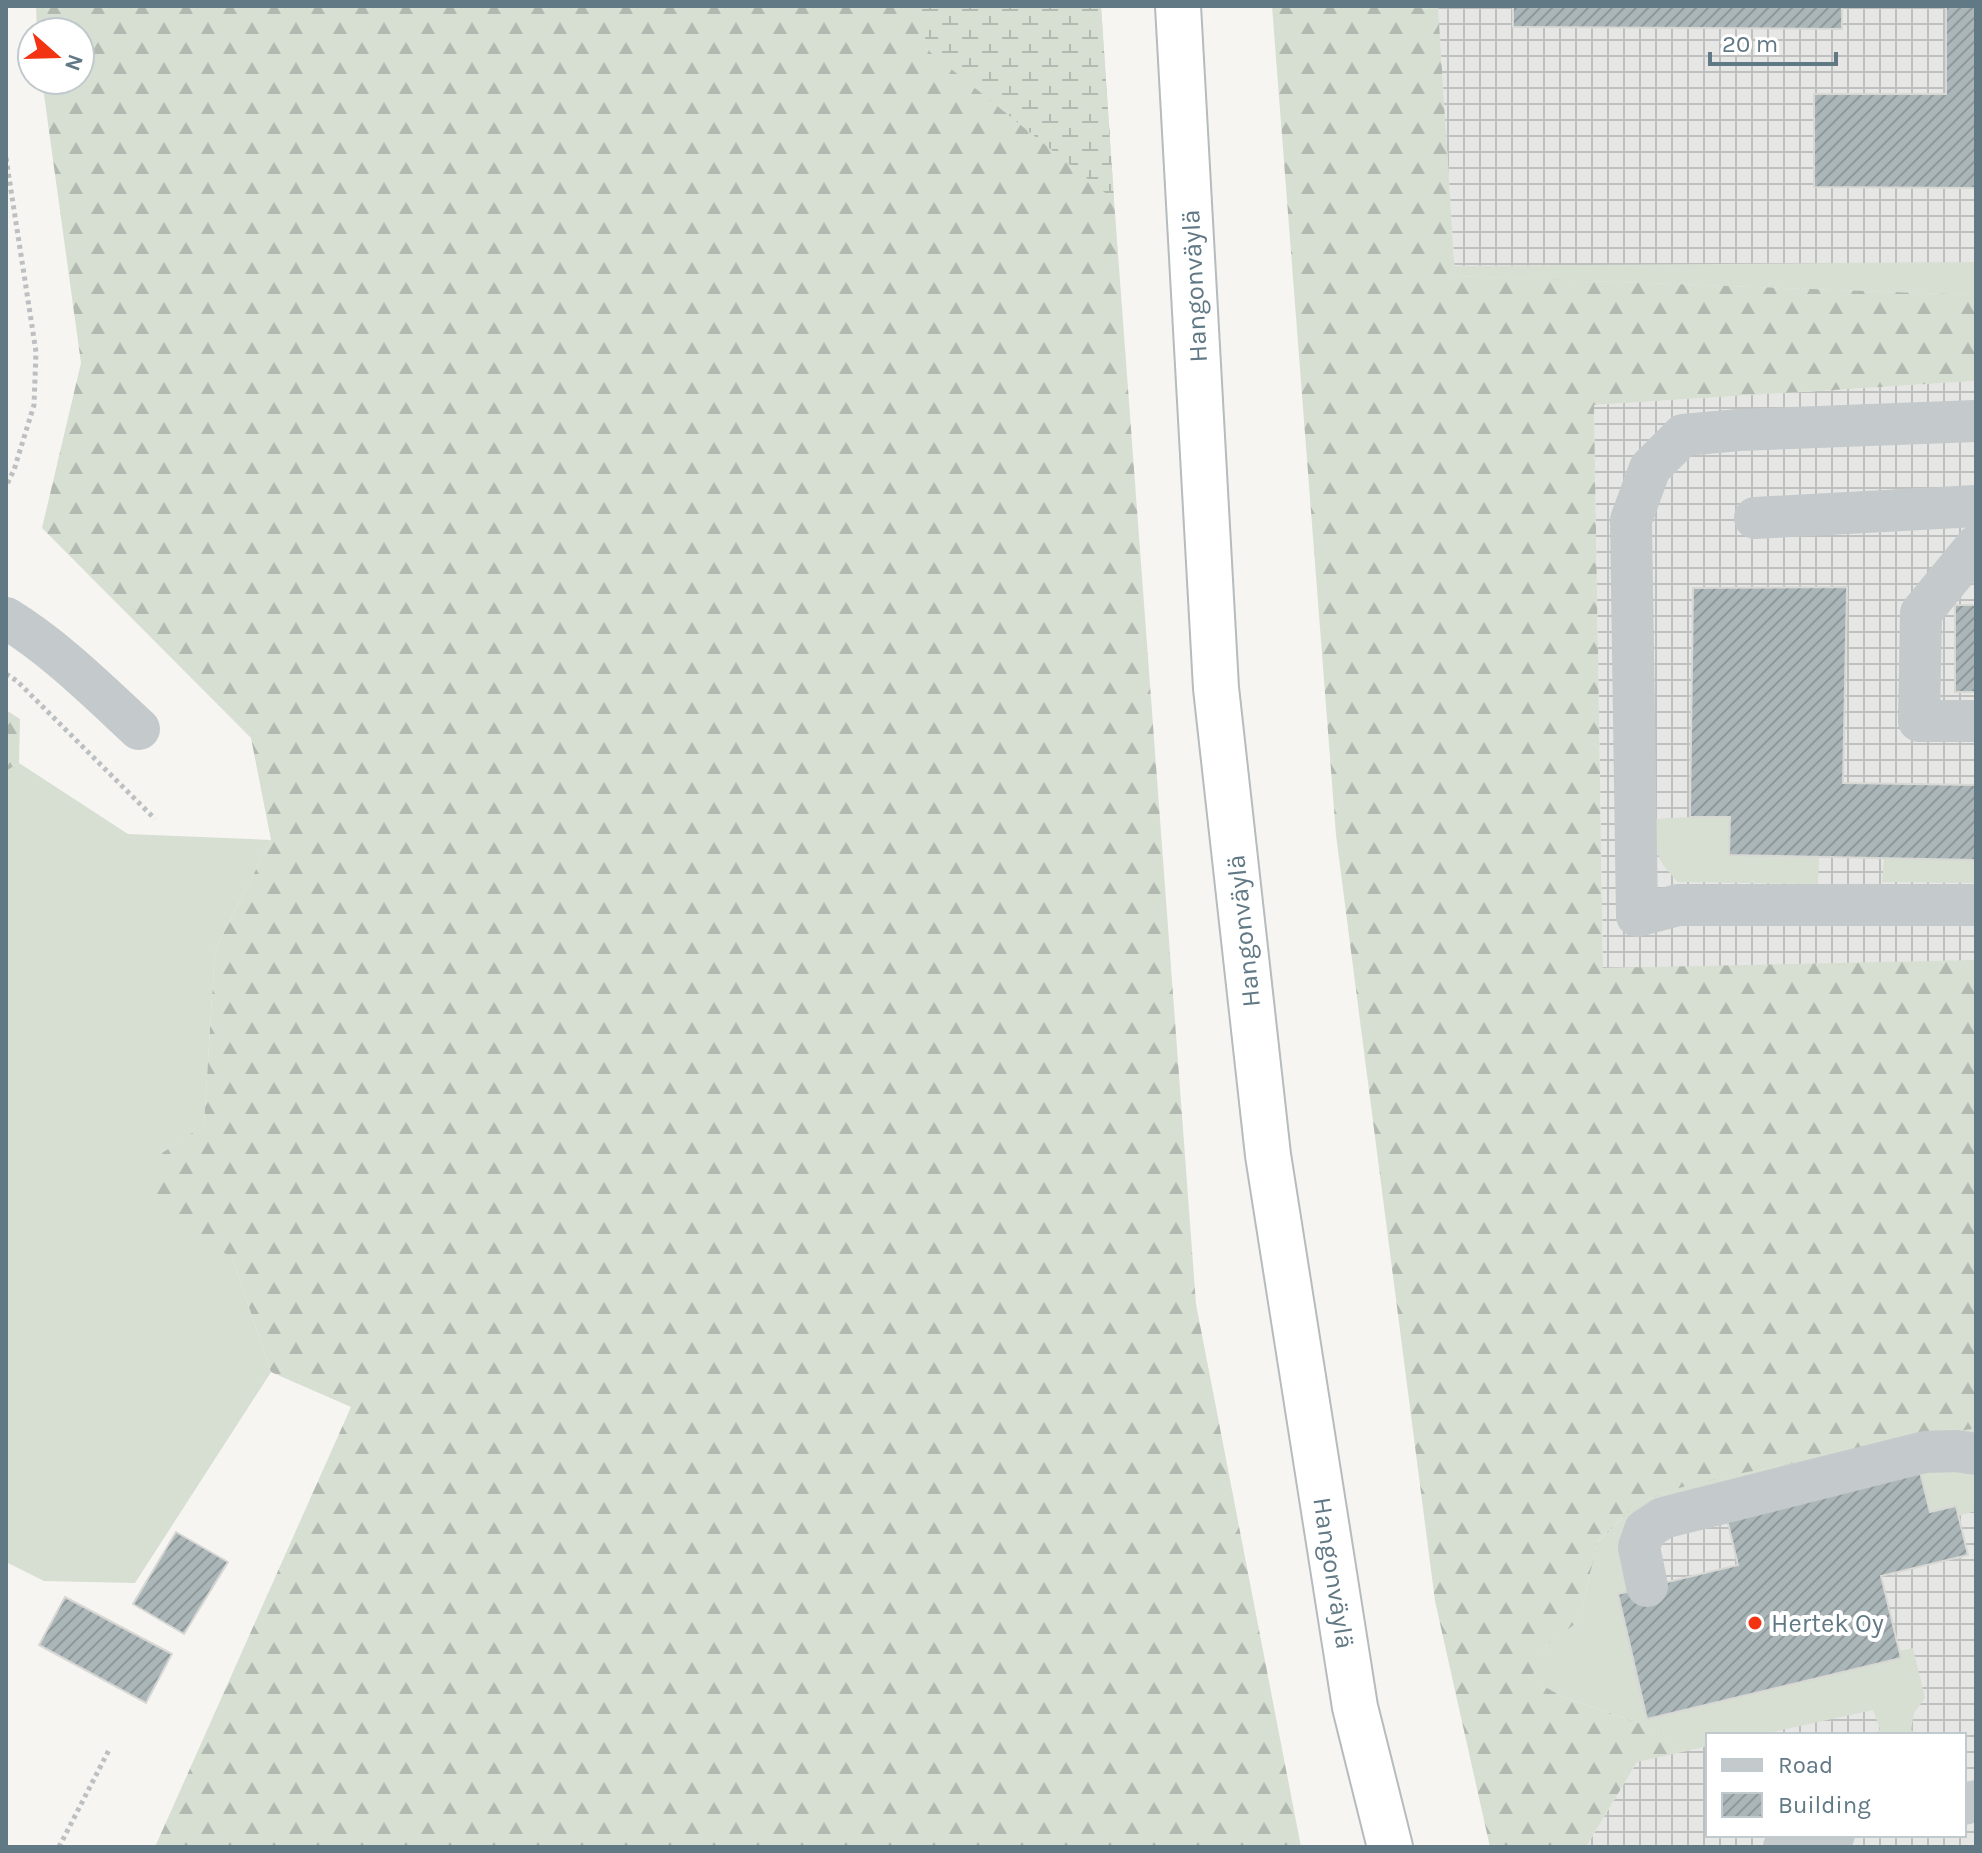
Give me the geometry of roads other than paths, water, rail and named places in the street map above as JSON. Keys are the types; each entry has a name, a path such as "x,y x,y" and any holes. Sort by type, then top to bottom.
{"highway":[{"name":"Hangonväylä","path":"1178,6 1216,688 1268,1155 1355,1707 1390,1847"}],"street":[{"path":"1976,421 1683,435 1650,468 1631,520 1637,916 1678,905 1976,905"},
{"path":"1755,518 1976,506"},
{"path":"1976,546 1921,613 1919,721 1976,721"},
{"path":"6,618 55,653 139,729"},
{"path":"1647,1586 1639,1547 1645,1530 1663,1518 1925,1452 1976,1454"},
{"path":"1784,1847 1826,1837"}],"place":[{"name":"Hertek Oy","path":"1755,1623"}]}
